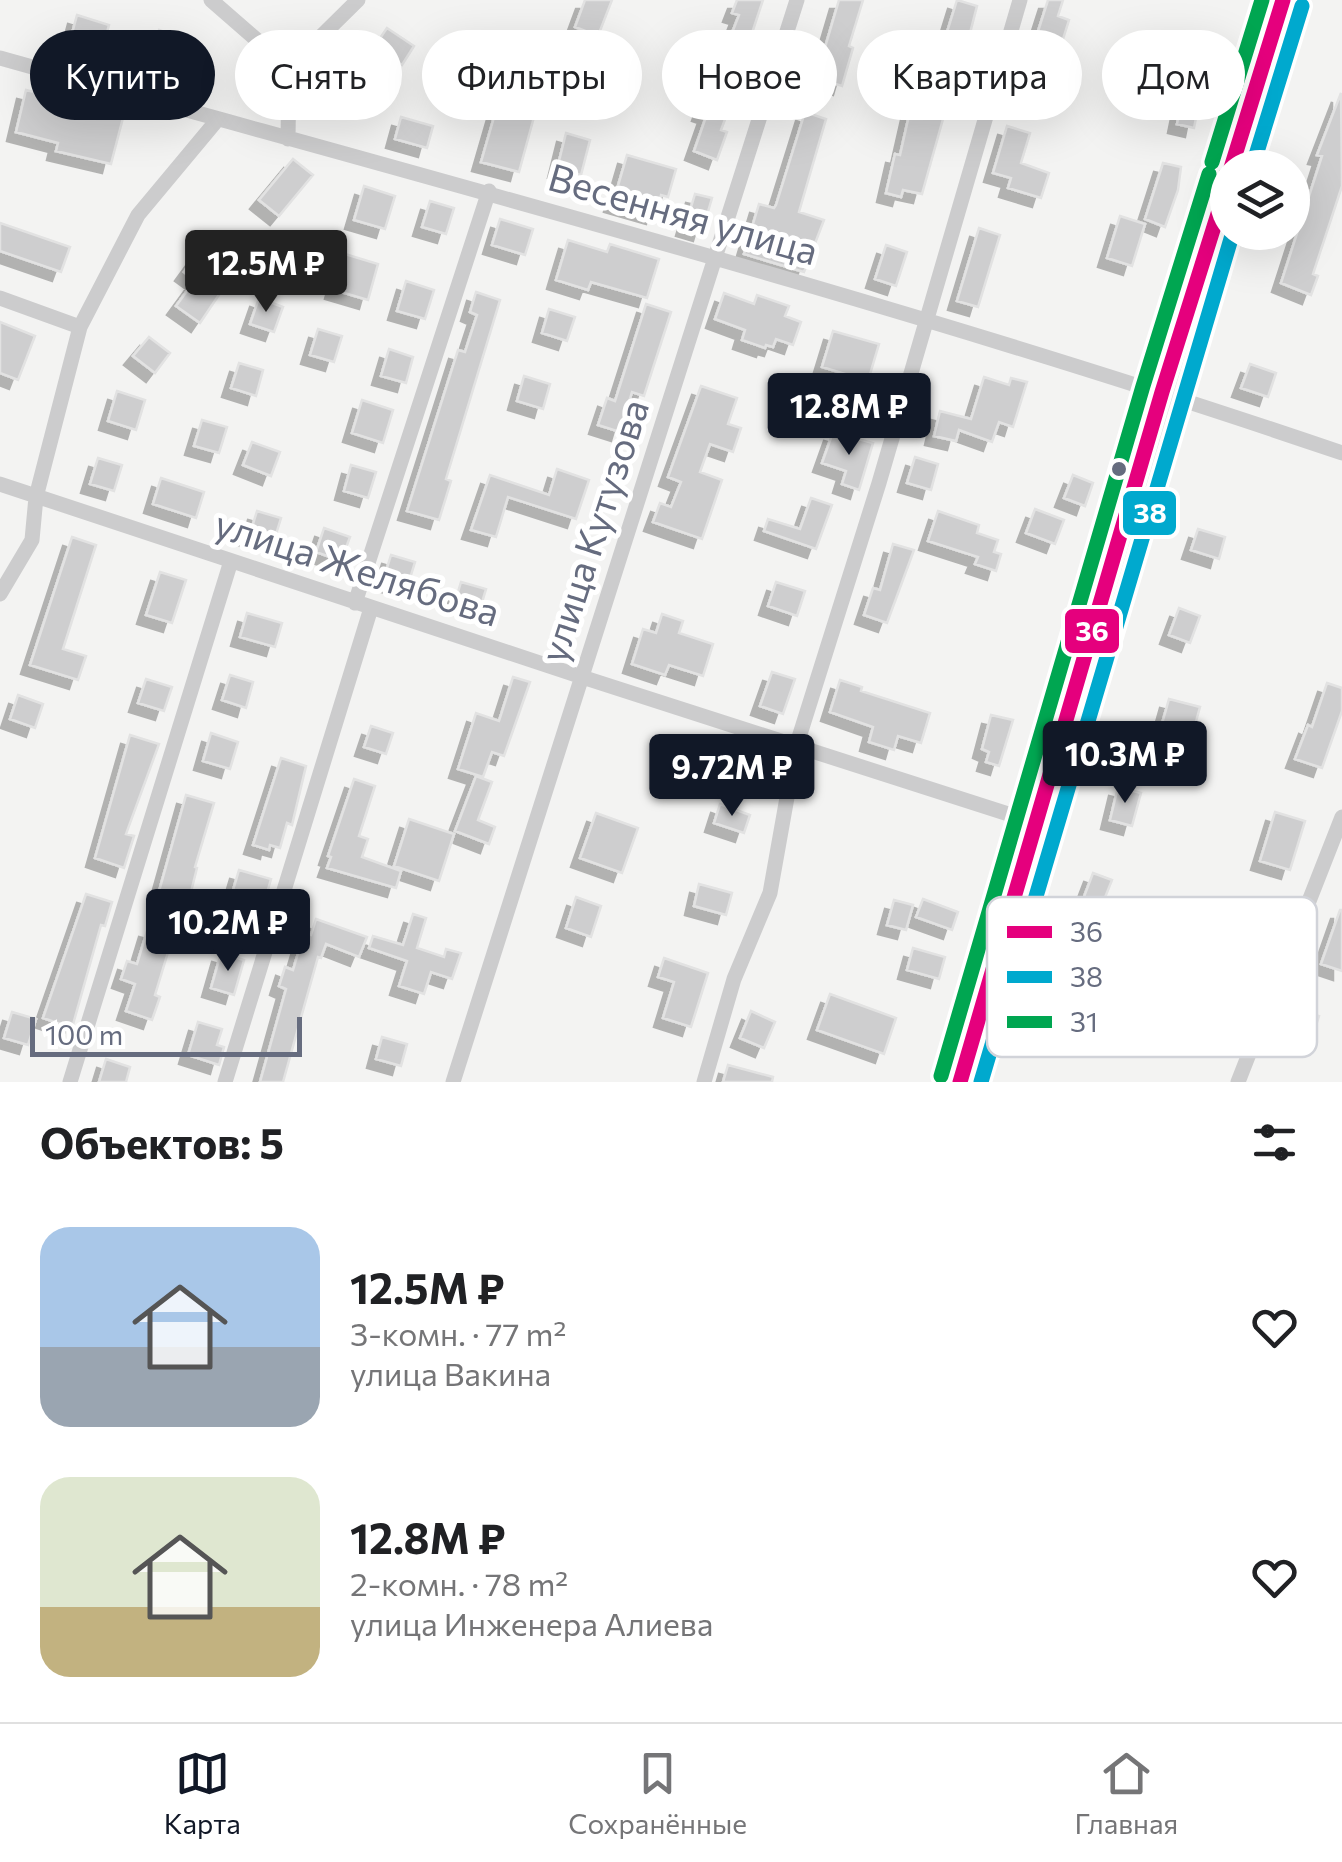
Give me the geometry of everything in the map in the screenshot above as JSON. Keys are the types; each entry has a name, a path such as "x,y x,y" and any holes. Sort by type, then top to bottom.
{"main road":[{"path":"1237,150 1283,0"},
{"path":"1014,897 1210,238"},
{"path":"960,1082 987,990"}],"street":[{"path":"212,0 248,30"},
{"path":"327,30 358,0"},
{"name":"улица Кутузова","path":"453,1082 798,0"},
{"path":"704,1082 734,979 770,893 796,746 1020,0"},
{"name":"Весенняя улица","path":"0,58 717,256 1162,392 1342,453"},
{"path":"0,594 32,540 36,497 80,327 138,216 218,119"},
{"path":"288,120 288,138"},
{"path":"225,1082 363,605 490,191"},
{"path":"0,298 80,327"},
{"name":"улица Желябова","path":"0,484 1036,822"},
{"path":"70,1082 231,561"},
{"path":"1311,897 1342,817"},
{"path":"1238,1082 1248,1057"}],"building":[{"path":"585,0 612,0 600,30 575,27"},
{"path":"737,0 763,0 753,30 733,30 739,15 732,13"},
{"path":"839,0 863,0 842,86 837,84 837,30 830,30"},
{"path":"957,0 977,6 971,30 948,30"},
{"path":"1048,0 1063,0 1058,16 1069,20 1066,30 1038,30"},
{"path":"77,15 109,25 108,30 73,30"},
{"path":"402,38 414,46 402,65"},
{"path":"26,90 30,91 30,120 122,120 111,164 56,151 58,143 16,132"},
{"path":"1341,93 1342,186 1313,274 1318,276 1311,295 1281,283 1292,250 1310,250 1310,193 1322,156 1317,155"},
{"path":"402,117 433,126 427,148 395,139"},
{"path":"493,120 533,120 519,172 481,162"},
{"path":"705,120 725,120 721,130 727,132 717,160 694,151"},
{"path":"803,120 826,120 799,212 824,220 804,272 744,254 759,204 774,208"},
{"path":"908,120 943,120 922,194 903,190 901,197 886,193 895,154 900,155"},
{"path":"1178,120 1196,120 1194,128 1177,124"},
{"path":"1007,126 1030,133 1021,163 1049,173 1041,198 1008,188 1011,178 993,173"},
{"path":"566,133 590,140 581,175 557,169"},
{"path":"627,155 676,169 668,197 661,195 655,215 613,203"},
{"path":"293,159 313,175 279,216 259,200"},
{"path":"1163,163 1181,167 1178,190 1165,227 1145,219"},
{"path":"364,186 395,196 385,229 354,220"},
{"path":"695,194 712,198 702,232 685,227"},
{"path":"430,201 454,208 446,234 422,227"},
{"path":"1120,216 1145,224 1132,266 1107,258"},
{"path":"500,219 533,229 525,255 492,245"},
{"path":"0,223 70,247 61,272 0,251"},
{"path":"979,228 1000,235 978,307 957,301"},
{"path":"568,240 607,252 610,244 659,259 647,298 591,282 588,290 556,280"},
{"path":"886,245 907,252 896,286 875,279"},
{"path":"200,250 233,274 200,323 176,306 195,280 184,272"},
{"path":"345,254 378,264 368,300 334,290"},
{"path":"406,281 434,290 425,319 397,311"},
{"path":"476,292 500,300 446,479 451,481 439,520 407,511 458,350 465,352 477,315 470,312"},
{"path":"724,293 754,304 757,295 789,306 785,316 801,322 793,345 776,339 773,347 765,348 742,340 745,330 715,319"},
{"path":"259,298 283,307 274,332 250,324"},
{"path":"646,304 671,312 644,396 632,392 620,432 598,425 607,398 615,401"},
{"path":"549,309 575,317 567,341 542,333"},
{"path":"0,322 35,336 18,380 0,373"},
{"path":"318,329 342,336 334,362 310,355"},
{"path":"833,331 879,344 868,381 822,367"},
{"path":"149,337 170,353 155,373 133,356"},
{"path":"389,349 413,357 406,383 381,376"},
{"path":"239,363 263,370 256,396 231,388"},
{"path":"1250,364 1276,373 1268,397 1241,388"},
{"path":"524,376 550,384 543,409 517,401"},
{"path":"984,377 1009,385 1011,378 1027,382 1013,427 999,422 992,442 959,430 956,441 934,436 940,411 971,419"},
{"path":"701,386 737,398 728,424 741,428 733,452 710,444 700,472 722,480 702,539 653,522 660,503 671,507 681,482 668,477"},
{"path":"117,391 145,400 136,430 108,421"},
{"path":"362,400 393,410 383,443 352,433"},
{"path":"202,420 227,427 219,453 194,446"},
{"path":"833,432 873,443 859,490 842,484 846,471 822,463"},
{"path":"252,442 280,452 271,476 243,465"},
{"path":"915,457 938,464 931,490 907,483"},
{"path":"98,458 122,465 114,491 90,484"},
{"path":"351,465 376,472 368,498 344,491"},
{"path":"557,469 589,480 576,519 508,497 496,537 471,530 490,475 549,495"},
{"path":"1073,475 1093,483 1085,506 1064,498"},
{"path":"161,478 204,492 196,518 153,504"},
{"path":"811,498 832,505 816,549 764,531 768,519 800,529"},
{"path":"1035,509 1064,520 1055,544 1026,533"},
{"path":"257,511 281,518 273,544 249,537"},
{"path":"938,511 979,525 977,533 998,540 994,552 1001,554 996,571 975,564 978,557 928,541"},
{"path":"324,528 350,537 341,561 316,552"},
{"path":"1198,529 1225,537 1219,559 1191,550"},
{"path":"72,537 96,545 63,649 86,656 78,680 30,665"},
{"path":"893,544 914,550 887,623 864,615 873,588 880,590"},
{"path":"391,555 415,562 407,588 383,581"},
{"path":"160,572 186,580 172,623 146,615"},
{"path":"461,582 486,589 480,609 455,602"},
{"path":"776,582 805,591 797,616 768,606"},
{"path":"1179,608 1200,616 1190,643 1169,635"},
{"path":"247,613 282,623 275,647 240,637"},
{"path":"662,614 683,621 679,633 713,644 703,676 669,665 665,675 632,664 643,629 656,633"},
{"path":"772,672 795,679 783,714 760,706"},
{"path":"230,675 253,682 246,708 222,700"},
{"path":"513,677 530,682 504,756 492,752 483,777 458,769 476,713 499,721"},
{"path":"146,679 172,687 164,711 138,703"},
{"path":"840,680 862,687 861,691 930,713 921,743 898,736 894,750 869,742 873,727 830,712"},
{"path":"1327,683 1342,688 1342,711 1322,768 1295,759 1308,725 1312,727"},
{"path":"18,695 43,704 35,728 10,719"},
{"path":"1169,699 1200,707 1189,747 1158,738"},
{"path":"991,715 1013,720 999,766 986,762 989,752 982,749"},
{"path":"371,726 393,733 386,754 364,747"},
{"path":"211,733 238,742 230,769 203,761"},
{"path":"130,735 159,744 126,834 134,836 124,868 95,858"},
{"path":"700,740 765,760 757,786 692,766"},
{"path":"281,758 306,766 292,825 287,823 280,848 270,845 269,850 253,845"},
{"path":"476,776 492,782 478,820 495,827 489,844 455,831"},
{"path":"354,779 375,786 359,836 368,839 362,857 401,871 396,888 327,868"},
{"path":"1118,787 1141,793 1132,826 1110,820"},
{"path":"186,795 214,803 182,928 176,926 155,995 160,997 152,1020 126,1011 135,984 121,979 127,961 137,964 148,928 159,931 169,899 158,895"},
{"path":"720,804 750,815 744,833 714,823"},
{"path":"1275,812 1305,821 1290,870 1260,861"},
{"path":"596,813 638,828 622,873 580,858"},
{"path":"409,819 454,834 439,881 394,866"},
{"path":"239,870 271,879 258,924 226,914"},
{"path":"1093,873 1112,880 1105,897 1084,897"},
{"path":"699,884 732,893 726,915 694,906"},
{"path":"86,894 112,902 105,926 101,925 72,1028 43,1018"},
{"path":"576,897 601,906 591,937 566,928"},
{"path":"923,899 958,912 952,930 916,917"},
{"path":"894,900 913,905 906,930 887,925"},
{"path":"1342,910 1342,971 1321,964"},
{"path":"413,914 426,918 417,948 444,957 446,949 461,953 452,979 431,972 424,994 399,986 407,961 369,948 373,936 403,945"},
{"path":"316,919 367,937 359,957 326,944 321,958 318,957 283,1082 260,1082 286,989 279,986 285,967 293,970 304,933 311,935"},
{"path":"913,948 945,957 939,979 907,970"},
{"path":"221,953 244,960 234,995 211,988"},
{"path":"664,958 708,973 691,1027 663,1018 674,982 658,977"},
{"path":"830,994 896,1018 884,1054 817,1030"},
{"path":"751,1011 775,1022 764,1048 740,1038"},
{"path":"12,1012 36,1019 28,1045 4,1038"},
{"path":"198,1022 222,1029 217,1045 224,1047 219,1065 188,1055"},
{"path":"382,1037 407,1044 401,1066 376,1059"},
{"path":"106,1059 130,1067 126,1082 99,1082"},
{"path":"728,1065 773,1077 772,1082 723,1082"}],"transit line":[{"name":"31","path":"1216,150 1262,0"},
{"name":"36","path":"1237,150 1283,0"},
{"name":"38","path":"1258,150 1302,6"},
{"name":"31","path":"993,897 1209,174"},
{"name":"36","path":"1014,897 1210,239"},
{"name":"38","path":"1036,897 1228,250"},
{"name":"31","path":"941,1076 987,919"},
{"name":"36","path":"960,1082 987,990"},
{"name":"38","path":"981,1082 988,1057"}]}
